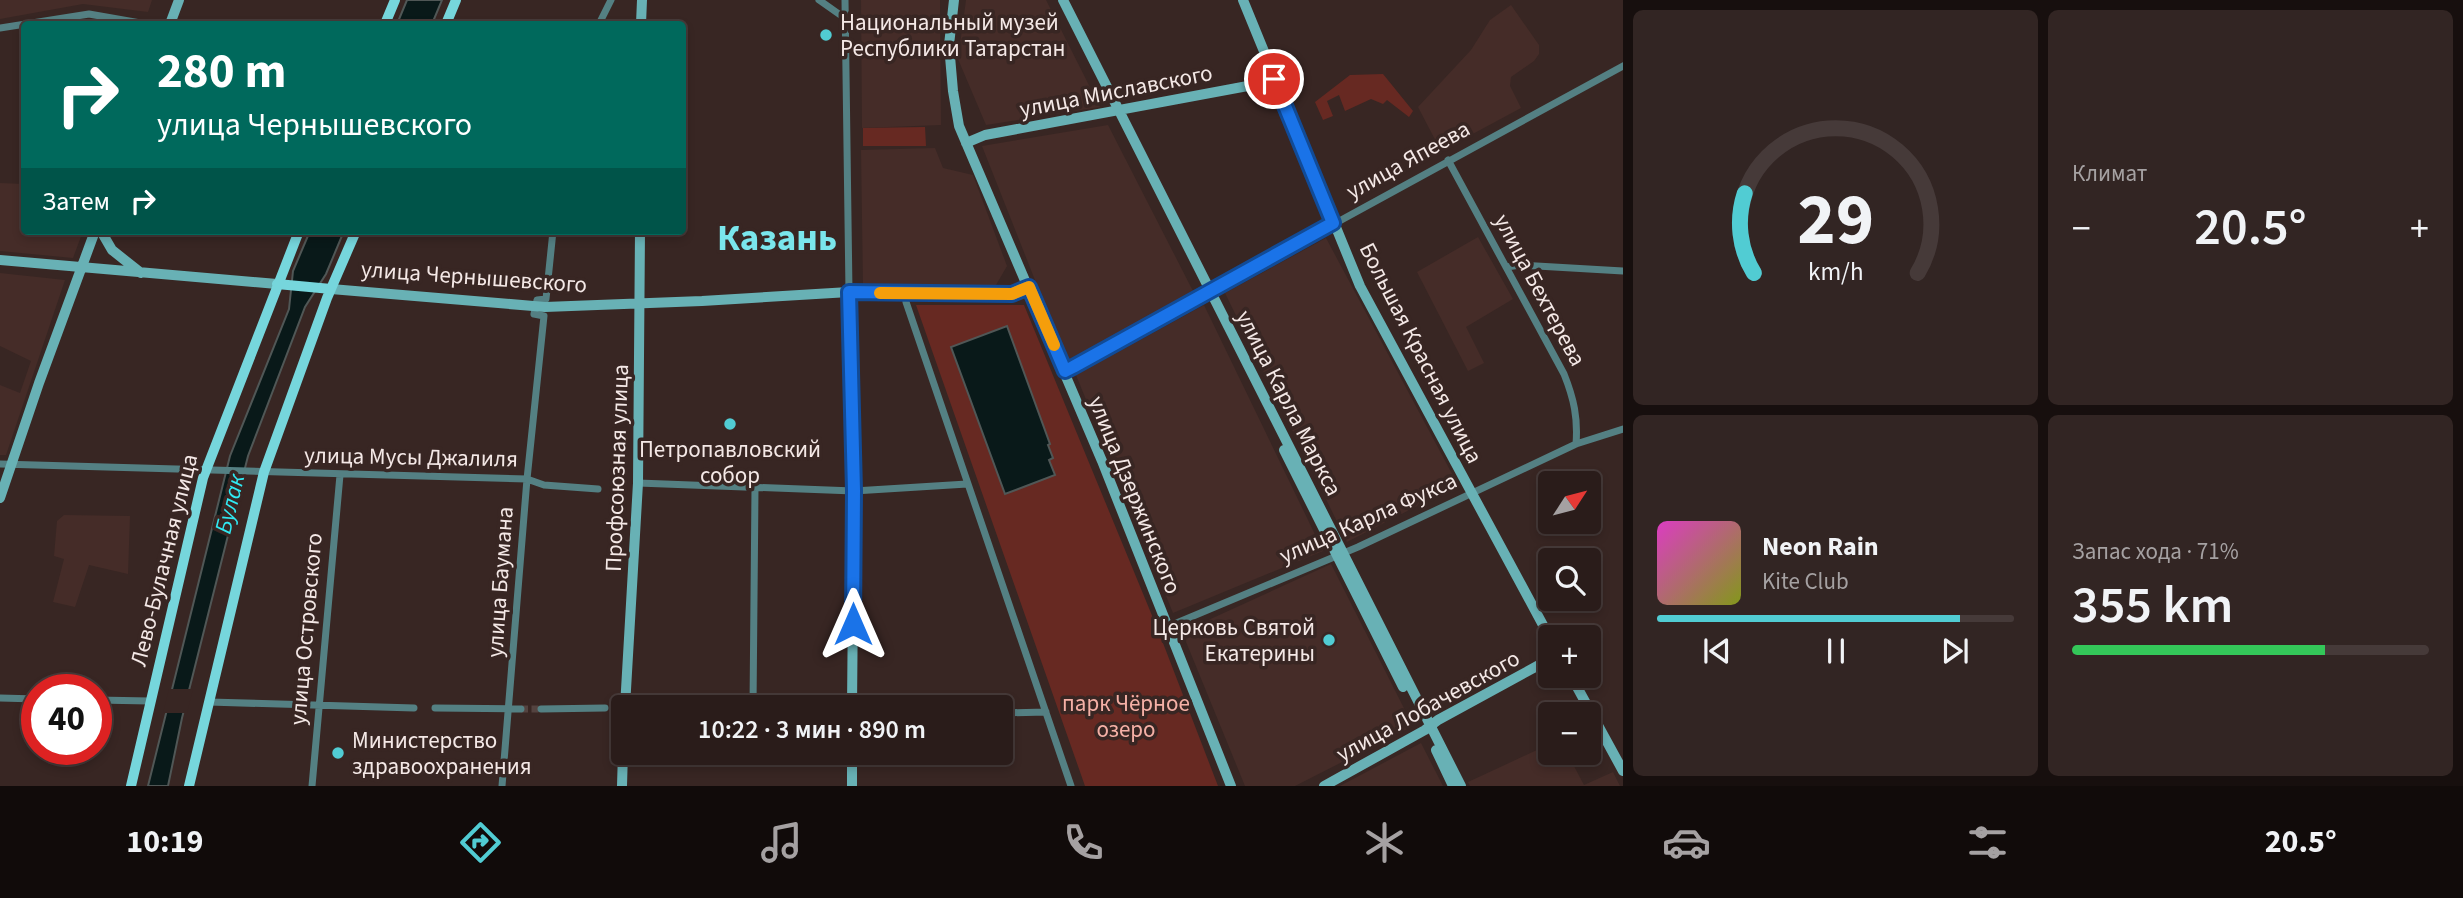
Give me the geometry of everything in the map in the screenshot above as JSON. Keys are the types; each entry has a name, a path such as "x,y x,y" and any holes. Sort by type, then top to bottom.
{"main road":[{"path":"171,21 178,0"},
{"path":"386,21 395,0"},
{"path":"447,21 456,0"},
{"path":"641,21 642,0"},
{"name":"улица Дзержинского","path":"954,0 949,45 959,126 1065,371 1231,786"},
{"name":"улица Карла Маркса","path":"1057,0 1209,293 1428,727 1461,786"},
{"name":"улица Карла Маркса","path":"1063,0 1116,111"},
{"name":"Большая Красная улица","path":"1243,0 1360,286 1543,625"},
{"name":"улица Миславского","path":"966,142 985,135 1274,79"},
{"path":"0,498 5,464 93,235"},
{"path":"103,235 112,250 141,273"},
{"name":"Лево-Булачная улица","path":"131,786 150,701 210,470 282,285 298,235"},
{"path":"189,786 259,472 326,288 354,235"},
{"name":"Профсоюзная улица","path":"626,695 638,483 640,235"},
{"name":"улица Чернышевского","path":"0,260 536,306 641,304 849,292 1012,294 1029,287"},
{"path":"849,292 854,491 852,695"},
{"name":"улица Лобачевского","path":"1324,786 1538,666"},
{"path":"1578,688 1623,771"},
{"name":"улица Карла Маркса","path":"1428,727 1453,786"},
{"path":"622,786 623,765"},
{"path":"852,765 852,786"}],"street":[{"path":"600,21 611,0"},
{"path":"819,0 846,19"},
{"path":"845,0 849,292"},
{"path":"44,21 89,14 129,21"},
{"path":"0,28 21,25"},
{"name":"улица Япеева","path":"1065,371 1623,66"},
{"name":"улица Бехтерева","path":"1448,160 1564,374 1574,401 1576,444"},
{"path":"536,306 537,300 546,299 553,235"},
{"path":"1507,267 1521,265 1623,271"},
{"path":"905,293 967,485 1071,786"},
{"name":"улица Баумана","path":"502,786 527,479 544,316 534,314 536,306"},
{"name":"улица Карла Фукса","path":"1167,627 1340,554 1576,444 1623,429"},
{"name":"улица Мусы Джалиля","path":"5,464 527,479 544,485 598,489"},
{"name":"улица Островского","path":"312,786 340,475"},
{"path":"638,483 854,491 967,485"},
{"path":"753,695 755,489"},
{"path":"0,698 21,699"},
{"path":"112,700 150,701"},
{"path":"209,702 414,708"},
{"path":"435,708 521,709"},
{"path":"541,709 605,708"},
{"path":"1013,713 1046,712"}],"shaded area":[{"path":"0,0 152,0 148,12 83,4 0,19"},
{"path":"861,0 940,0 941,125 862,128"},
{"path":"966,0 1046,0 1100,107 986,125 958,59"},
{"path":"1511,5 1539,45 1539,54 1534,61 1511,77 1510,86 1521,108 1441,151 1418,107 1471,50 1490,20"},
{"path":"1108,125 1194,293 1067,361 982,146"},
{"path":"935,148 943,168 973,175 1007,266 996,285 863,286 861,150"},
{"path":"0,183 21,184 21,235 82,235 73,258 0,251"},
{"path":"1478,237 1513,299 1466,327 1484,363 1468,371 1417,272"},
{"path":"1326,238 1458,485 1347,542 1225,293"},
{"path":"0,273 65,280 6,455 0,455 0,385 20,393 31,361 0,346"},
{"path":"1204,305 1323,551 1173,613 1076,375"},
{"path":"64,515 130,516 128,574 89,565 75,607 53,602 64,559 54,556 57,521"},
{"path":"1331,564 1413,726 1295,786 1245,786 1182,632"},
{"path":"1421,743 1443,786 1340,786"},
{"path":"1538,750 1538,765 1573,765 1584,785 1613,772 1620,786 1470,786 1468,782"}],"green space":[{"path":"1383,74 1413,111 1409,117 1387,100 1383,104 1371,99 1345,111 1339,95 1327,101 1333,116 1323,120 1315,102 1350,75"},
{"path":"925,127 926,146 863,146 863,128"},
{"name":"парк Чёрное озеро","path":"916,305 1024,305 1158,630 1218,786 1085,786"}],"water":[{"path":"407,0 442,0 433,21 398,21"},
{"name":"Булак","path":"308,235 342,235 326,274 305,307 248,456 182,718 168,786 148,786 230,456 289,309 293,271"},
{"path":"1007,326 1050,444 1048,445 1053,458 1049,460 1055,475 1005,494 951,347"}],"pier":[{"path":"169,689 193,689 187,713 163,713"}],"tunnel":[{"path":"521,709 541,709"}],"slow traffic":[{"path":"880,293 1012,294 1029,287 1054,345"}],"place":[{"name":"Национальный музей Республики Татарстан","path":"826,35"},
{"name":"Петропавловский собор","path":"730,424"},
{"name":"Церковь Святой Екатерины","path":"1329,640"},
{"name":"Министерство здравоохранения","path":"338,753"}],"district":[{"name":"Казань","path":"777,238"}],"route":[{"path":"853,624 854,491 849,292 1012,294 1029,287 1065,371 1073,367 1333,223 1274,79"}]}
